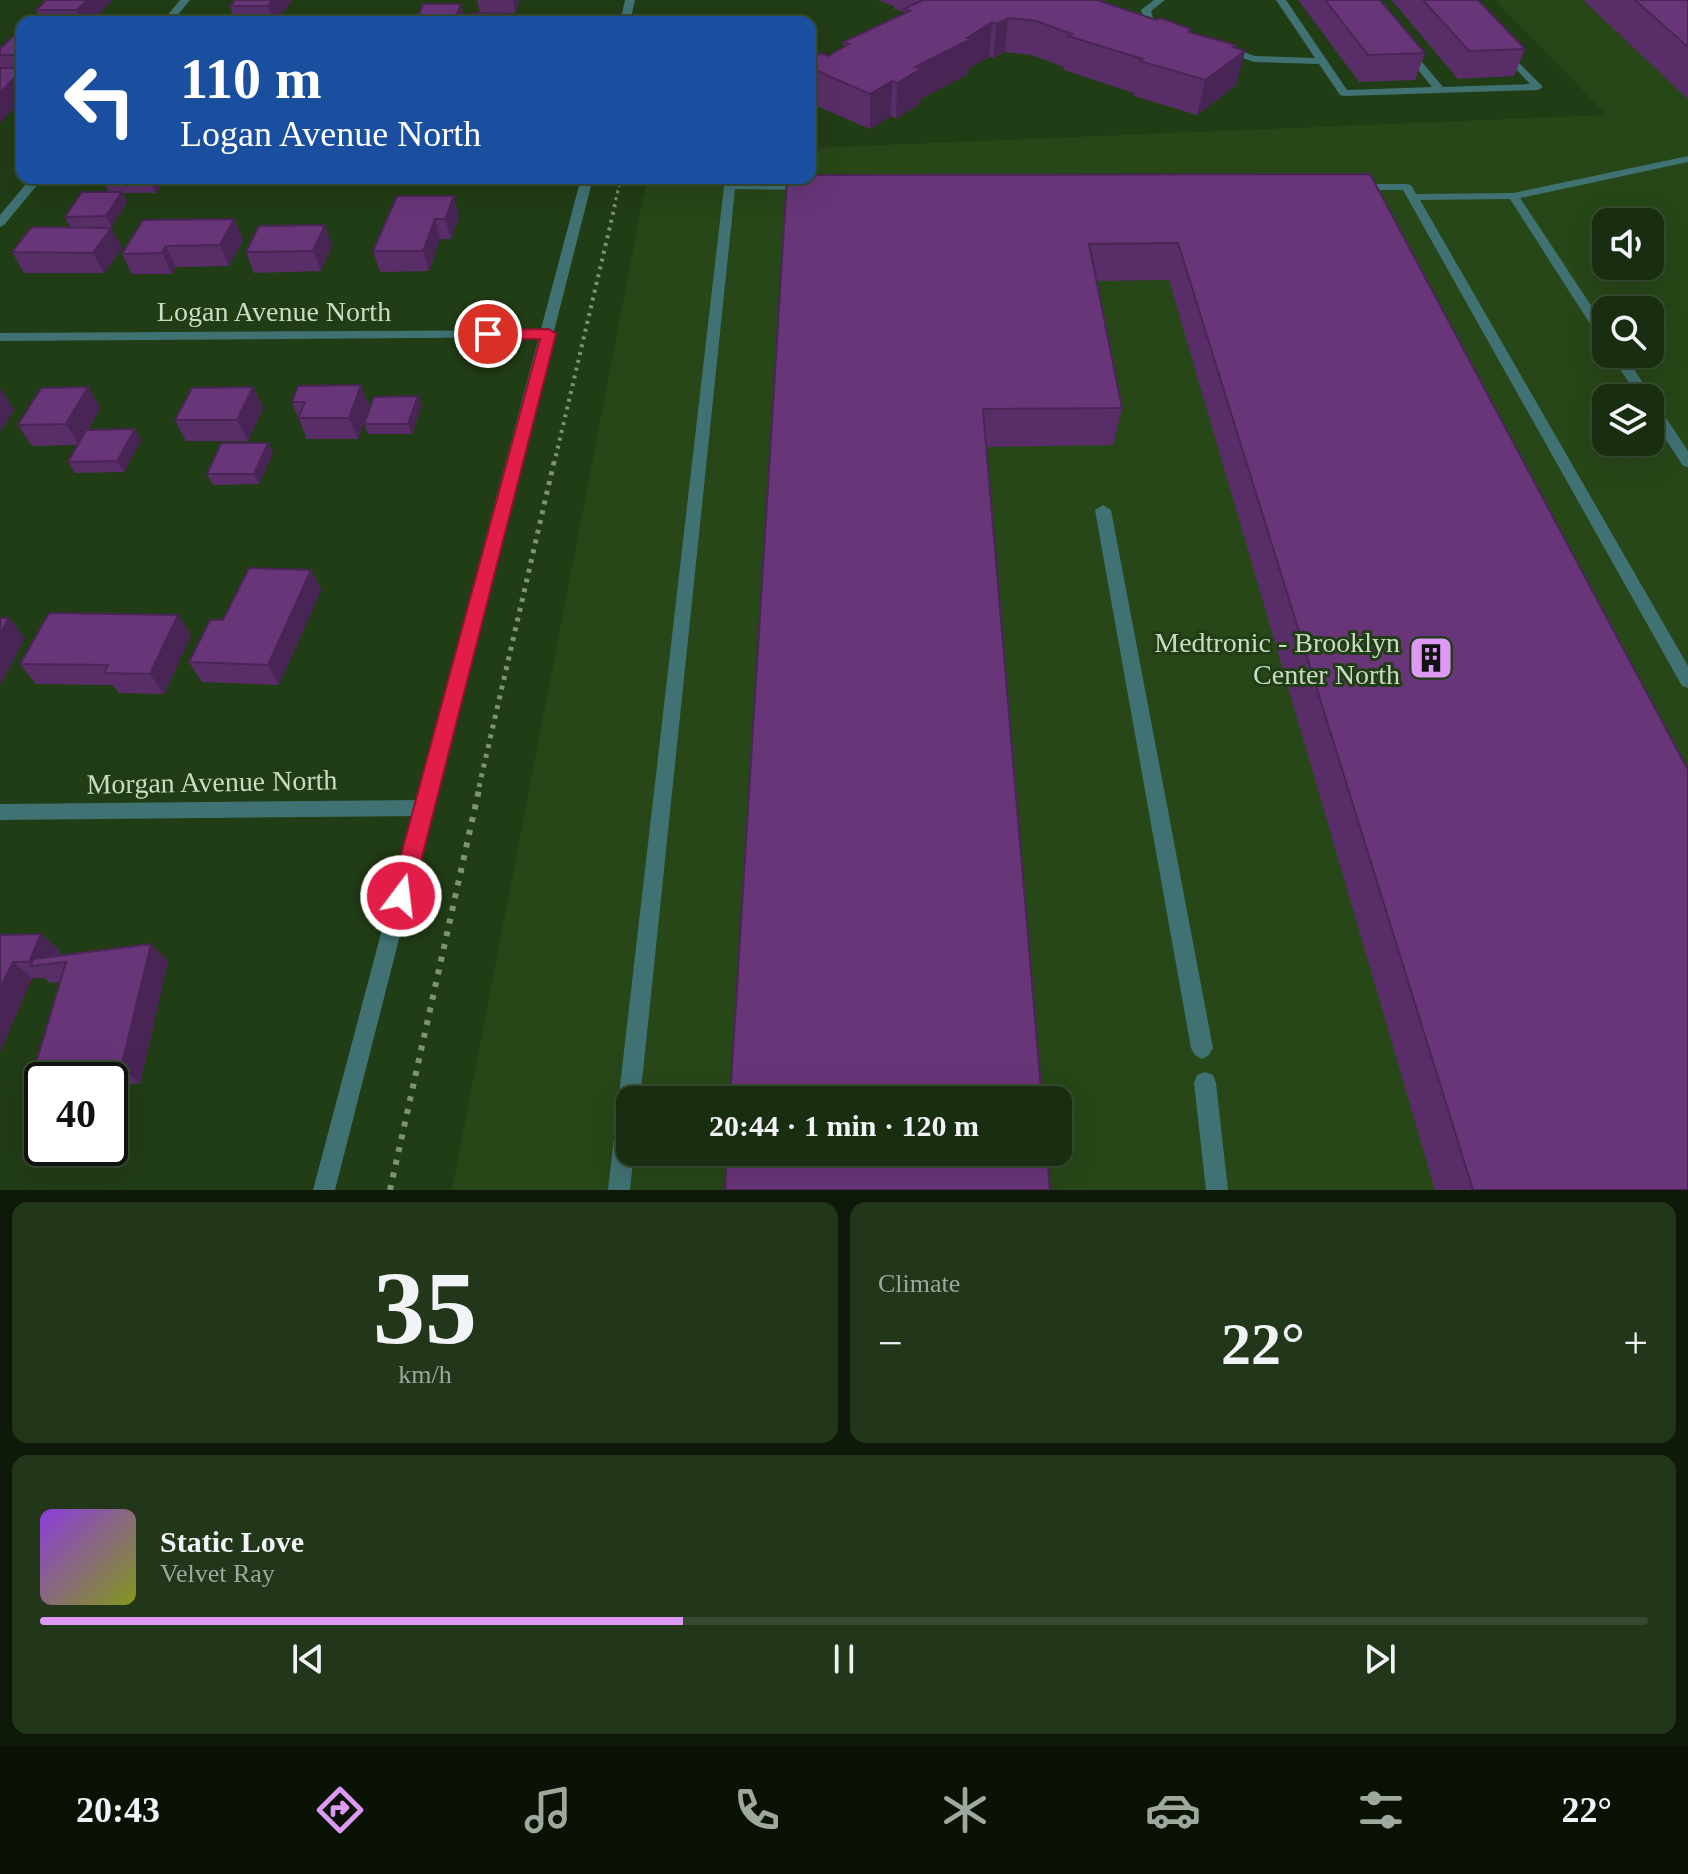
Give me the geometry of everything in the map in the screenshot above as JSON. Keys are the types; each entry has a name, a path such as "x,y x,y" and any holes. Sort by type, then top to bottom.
{"street":[{"path":"172,16 185,0"},
{"path":"1160,0 1146,10 1150,23 1180,33"},
{"path":"1281,0 1344,93 1538,87 1499,46"},
{"path":"1209,44 1254,59 1322,61"},
{"path":"1404,45 1440,90"},
{"path":"1413,197 1513,196 1688,159"},
{"path":"0,223 32,184"},
{"path":"324,1190 586,184"},
{"path":"619,1190 730,186 825,187"},
{"path":"1344,187 1407,187 1688,681"},
{"path":"1513,196 1592,317"},
{"name":"Logan Avenue North","path":"0,337 549,334"},
{"path":"1664,425 1688,462"},
{"path":"1103,510 1202,1048"},
{"name":"Morgan Avenue North","path":"0,812 425,808"},
{"path":"1205,1083 1217,1190"}],"path":[{"path":"390,1190 501,690 620,184"}],"shaded area":[{"path":"1495,0 1688,0 1688,1190 452,1190 646,184 816,184 816,148 1607,115"}],"building":[{"path":"46,0 87,0 77,10 36,10"},
{"path":"235,0 272,0 268,6 230,6"},
{"path":"923,0 1097,0 1156,20 1160,18 1191,29 1188,32 1236,45 1233,47 1245,51 1205,80 1068,36 1072,34 1036,21 1008,18 997,24 992,22 967,38 971,39 915,67 921,69 870,94 816,71 816,56 821,53 828,56 849,44 843,42 910,11 904,9"},
{"path":"1325,0 1380,0 1425,53 1368,55"},
{"path":"1423,0 1478,0 1525,49 1469,51"},
{"path":"1635,0 1688,0 1688,47"},
{"path":"423,4 461,4 456,16 418,16"},
{"path":"471,13 508,14 507,16 470,16"},
{"path":"16,33 16,55 0,55 0,49"},
{"path":"0,68 16,68 16,76 0,93"},
{"name":"Medtronic - Brooklyn Center North","path":"1370,174 1688,770 1688,1190 1473,1190 1178,243 1089,244 1122,408 983,409 1041,1086 731,1086 787,184 816,184 816,175"},
{"path":"82,192 122,192 106,216 65,217"},
{"path":"397,196 454,196 445,219 435,219 423,251 373,251"},
{"path":"234,219 220,245 166,246 162,253 122,254 143,220"},
{"path":"325,225 313,251 246,252 259,226"},
{"path":"32,227 111,228 93,253 12,252"},
{"path":"361,385 349,418 298,418 305,402 292,402 298,386"},
{"path":"88,387 66,424 18,425 41,388"},
{"path":"253,387 237,420 175,420 192,388"},
{"path":"418,396 408,424 364,424 374,397"},
{"path":"135,429 117,461 68,462 86,430"},
{"path":"221,443 268,443 254,474 207,474"},
{"path":"249,568 311,570 268,665 189,662 210,620 223,620"},
{"path":"49,613 178,615 150,674 104,673 108,665 20,664"},
{"path":"0,618 9,618 0,634"},
{"path":"41,934 29,962 13,962 0,989 0,935"},
{"path":"151,944 122,1062 36,1062 66,962 31,966 33,959"},
{"path":"726,1166 1048,1166 1050,1190 725,1190"}],"place":[{"name":"Medtronic - Brooklyn Center North","path":"1431,658"}],"route":[{"path":"401,896 549,334 488,334"}]}
